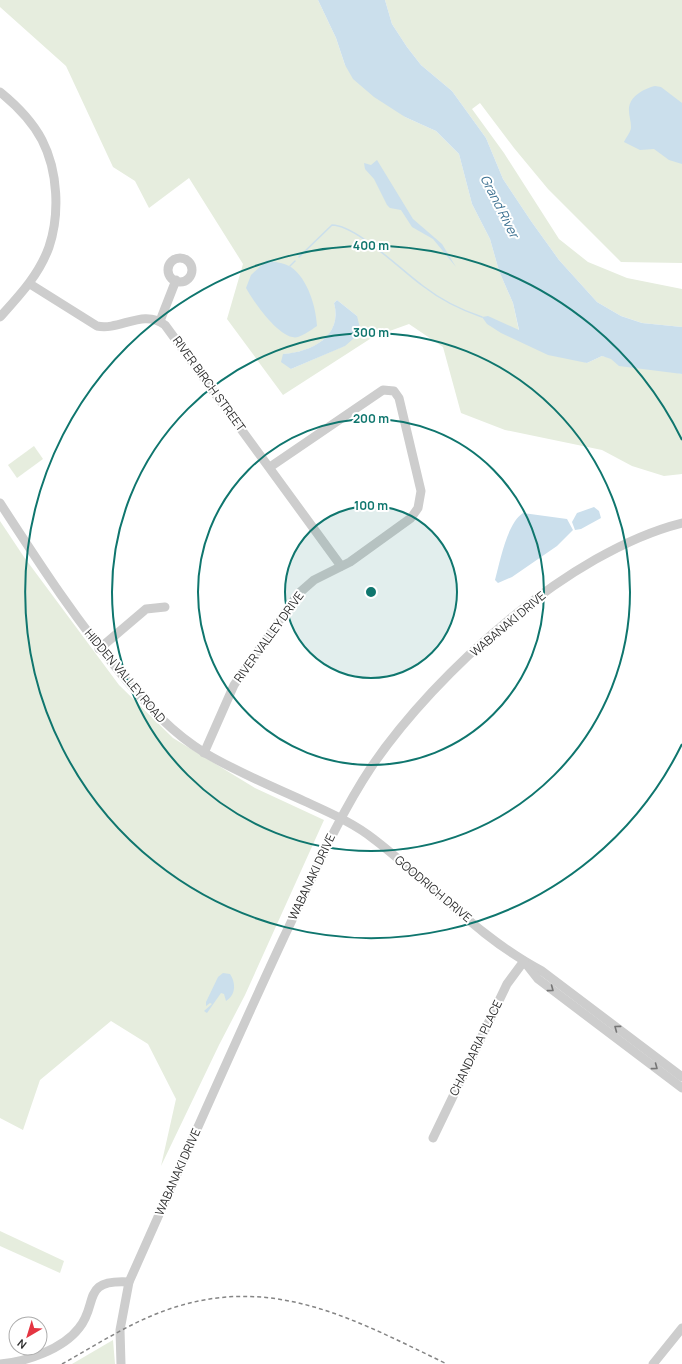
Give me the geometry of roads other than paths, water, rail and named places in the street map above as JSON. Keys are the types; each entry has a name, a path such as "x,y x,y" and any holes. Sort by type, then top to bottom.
{"street":[{"path":"0,92 14,103 30,121 42,140 55,185 55,218 49,248 30,284 0,317"},
{"path":"30,284 97,326 108,327 138,319 150,318 160,321 176,280"},
{"name":"RIVER BIRCH STREET","path":"160,321 169,329 341,566"},
{"name":"RIVER VALLEY DRIVE","path":"204,753 234,685 298,594 314,580 350,562 411,518 418,508 421,491 399,398 394,391 383,390 270,467"},
{"name":"HIDDEN VALLEY ROAD","path":"0,503 56,590 99,649 170,729 204,753 247,776 341,819"},
{"name":"WABANAKI DRIVE","path":"121,1364 120,1330 129,1282 265,979 341,819 373,765 405,724 462,662 518,613 562,580 612,549 642,535 682,523"},
{"path":"99,649 146,609 165,608"},
{"name":"GOODRICH DRIVE","path":"341,819 374,839 472,922 524,961 542,971 682,1077"},
{"name":"GOODRICH DRIVE","path":"524,961 538,979 682,1088"},
{"name":"CHANDARIA PLACE","path":"433,1138 507,984 524,961"},
{"path":"0,1364 15,1363 35,1357 70,1338 81,1327 93,1294 99,1288 112,1281 129,1282"},
{"path":"653,1364 682,1328"}],"water":[{"name":"Grand River","path":"318,0 385,0 392,24 407,47 421,65 452,91 486,138 503,179 531,221 559,260 597,302 621,316 642,323 682,327 682,374 619,366 611,359 602,356 587,363 548,355 501,333 487,324 482,317 488,316 519,330 513,303 499,271 490,239 472,204 459,154 436,131 405,117 374,97 353,79 345,65 336,38"},
{"path":"655,86 661,87 682,103 682,164 669,160 654,149 640,150 624,142 631,129 629,106 631,102 637,94"},
{"path":"377,160 413,219 442,244 456,267 433,239 412,227 401,210 390,208 387,205 374,179 365,169 364,163 371,165"},
{"path":"267,260 291,267 302,279 310,294 315,310 317,326 298,337 291,337 276,327 261,311 246,288 251,275"},
{"path":"337,300 357,316 361,332 345,346 291,369 281,362 283,354 304,350 323,340 334,325 336,315 334,303"},
{"path":"594,507 599,511 601,518 581,529 575,530 572,522 577,513"},
{"path":"523,513 567,519 573,530 557,546 512,577 498,583 495,580 508,534 517,518"},
{"path":"223,973 230,974 232,977 234,989 232,996 226,1001 224,994 221,993 207,1013 204,1011 212,1004 210,1003 206,1006 206,1002 218,977"}],"waterway":[{"path":"299,257 332,225 342,227 366,240 437,296 459,308 482,317"},
{"path":"290,266 295,261"}],"railway":[{"path":"62,1364 134,1324 163,1311 216,1298 251,1296 285,1300 318,1308 350,1319 447,1364"}]}
